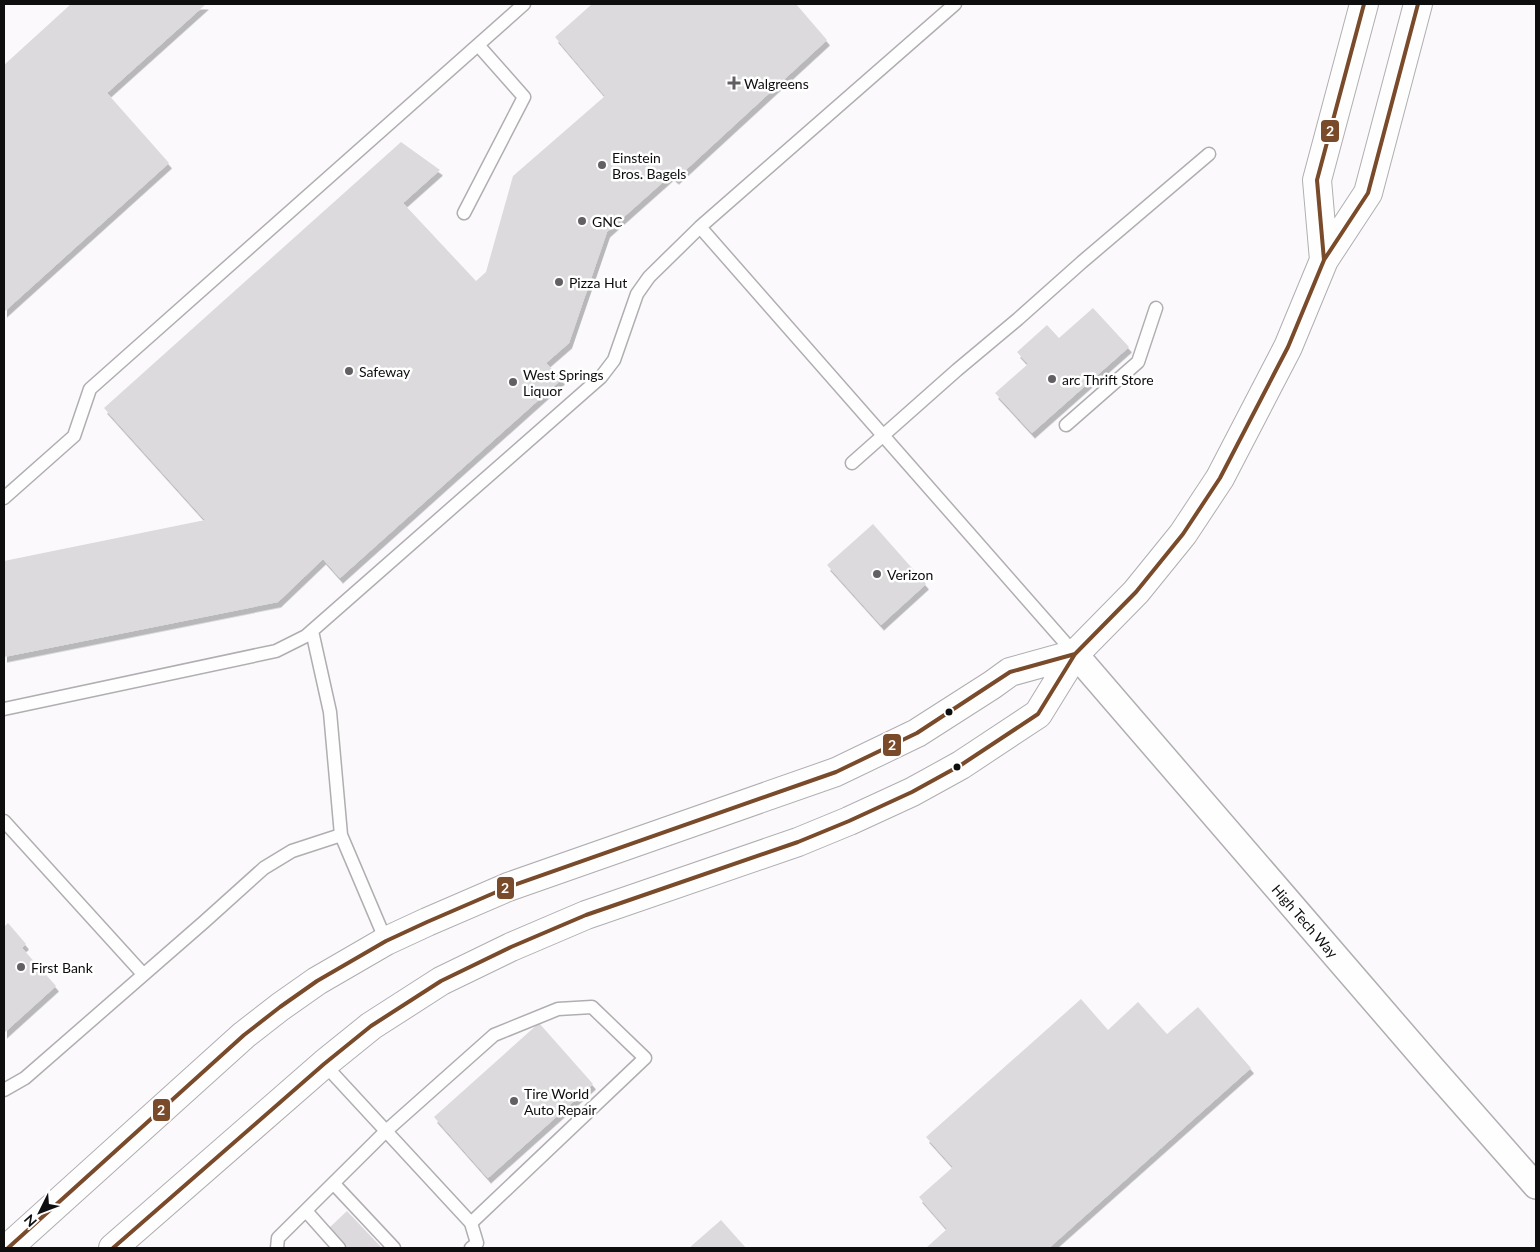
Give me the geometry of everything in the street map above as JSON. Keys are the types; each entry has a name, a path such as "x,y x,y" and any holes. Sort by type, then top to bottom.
{"main road":[{"path":"1324,260 1317,180 1364,4"},
{"path":"113,1248 324,1064 371,1026 442,981 511,947 586,915 798,842 849,821 912,792 961,765 1038,714 1075,654 1136,592 1183,534 1220,478 1288,347 1324,260 1368,193 1418,4"},
{"path":"8,1248 244,1035 280,1007 386,941 508,887 836,772 917,732 1010,672 1075,654"}],"street":[{"name":"High Tech Way","path":"1075,654 1536,1186"}],"lane":[{"path":"4,498 74,436 90,389 524,4"},
{"path":"4,709 276,651 306,636 601,377 614,360 637,294 648,276 700,227 956,4"},
{"path":"464,213 524,96 478,45"},
{"path":"852,463 957,370 1209,154"},
{"path":"700,227 1075,654"},
{"path":"1066,425 1138,362 1156,308"},
{"path":"312,631 330,712 341,835 386,941"},
{"path":"4,821 143,974"},
{"path":"4,1090 25,1078 264,868 292,851 341,835"},
{"path":"277,1248 278,1238 386,1131 494,1035 558,1009 592,1007 644,1058 471,1223"},
{"path":"324,1064 471,1223 477,1243 471,1248"},
{"path":"334,1184 394,1248"},
{"path":"306,1211 339,1248"}],"building":[{"path":"71,4 206,4 107,93 169,163 4,312 4,65"},
{"path":"592,4 796,4 827,40 676,179 671,175 607,232 569,343 546,363 562,379 340,578 323,559 278,602 4,657 4,561 205,520 104,408 401,142 440,170 403,203 476,281 486,272 513,176 605,96 555,37"},
{"name":"arc Thrift Store","path":"1093,308 1129,347 1032,433 995,393 1028,364 1017,352 1047,325 1059,338"},
{"name":"Verizon","path":"873,524 926,584 881,625 827,565"},
{"name":"First Bank","path":"8,923 26,944 22,948 56,986 4,1033 4,927"},
{"path":"1081,999 1108,1030 1138,1002 1167,1034 1198,1007 1251,1068 1049,1248 926,1248 947,1229 919,1197 953,1167 926,1137"},
{"name":"Tire World Auto Repair","path":"539,1023 593,1084 488,1178 434,1117"},
{"path":"347,1211 382,1248 347,1248 329,1228"},
{"path":"721,1220 746,1248 689,1248"}],"transit line":[{"name":"2","path":"1324,260 1317,180 1364,4"},
{"name":"2","path":"113,1248 324,1064 371,1026 441,981 511,947 586,915 798,842 849,821 912,792 961,765 1038,714 1075,654 1136,592 1183,534 1220,478 1288,347 1324,260 1368,193 1418,4"},
{"name":"2","path":"8,1248 244,1035 317,981 386,941 508,887 836,772 917,733 1010,672 1075,654"}],"place":[{"name":"Walgreens","path":"734,83"},
{"name":"Einstein Bros. Bagels","path":"602,165"},
{"name":"GNC","path":"582,221"},
{"name":"Pizza Hut","path":"559,282"},
{"name":"Safeway","path":"349,371"},
{"name":"arc Thrift Store","path":"1052,379"},
{"name":"West Springs Liquor","path":"513,382"},
{"name":"Verizon","path":"877,574"},
{"name":"First Bank","path":"21,967"},
{"name":"Tire World Auto Repair","path":"514,1101"}]}
